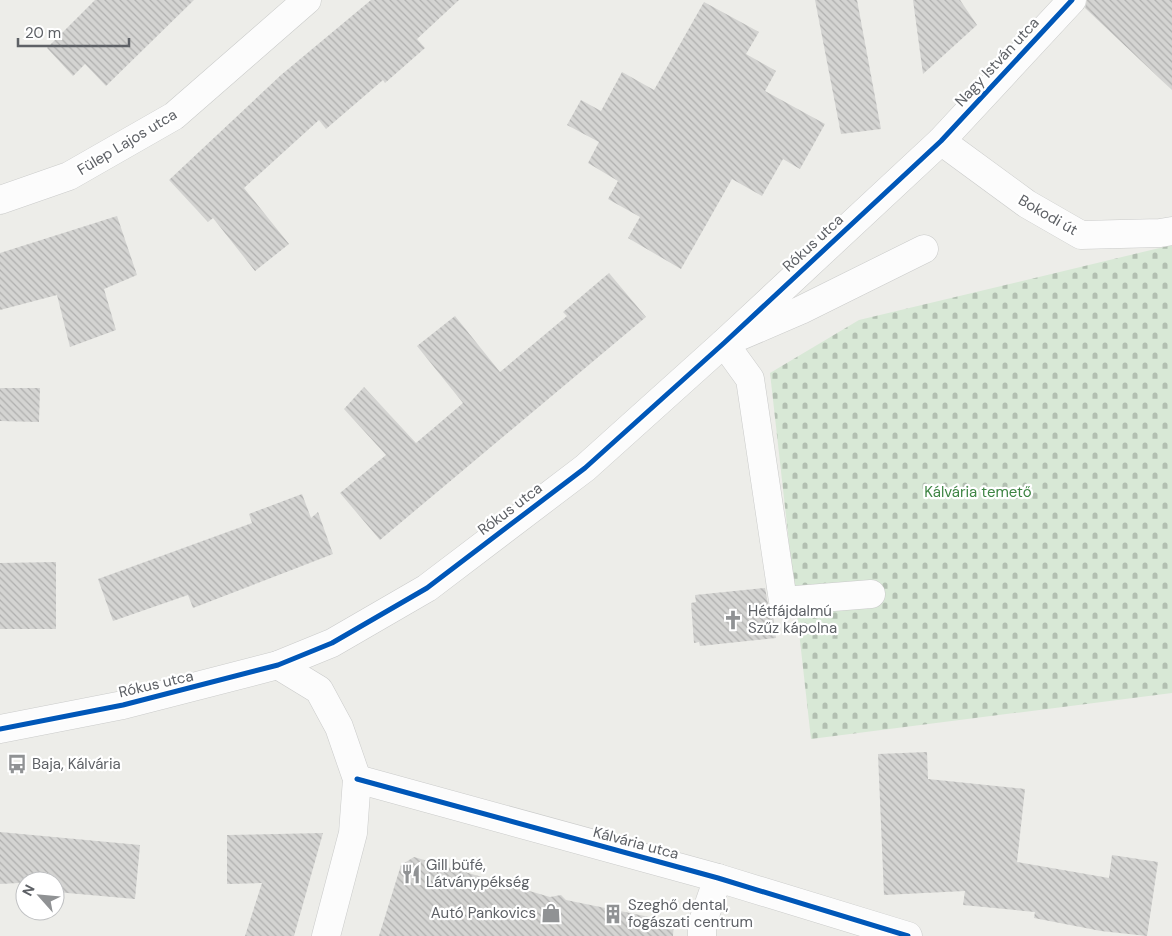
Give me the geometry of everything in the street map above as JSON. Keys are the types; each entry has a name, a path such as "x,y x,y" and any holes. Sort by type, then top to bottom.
{"street":[{"name":"Fülep Lajos utca","path":"0,200 69,176 174,116 307,0"},
{"name":"Nagy István utca","path":"941,142 1072,0"},
{"name":"Bokodi út","path":"941,142 1027,204 1081,235 1172,231"},
{"name":"Rókus utca","path":"0,729 122,705 278,665 332,643 427,588 585,468 724,343 941,142"},
{"path":"871,594 783,601 750,379 724,343 802,310 924,249"},
{"path":"278,665 318,690 339,727 357,779 353,833 326,936"},
{"name":"Kálvária utca","path":"357,779 718,878 908,936"},
{"path":"702,936 702,924 718,878"}],"green space":[{"name":"Kálvária temető","path":"1172,245 1172,693 811,739 770,373 859,320"}],"building":[{"path":"95,0 194,0 106,86 85,64 73,76 47,48"},
{"path":"371,0 459,0 417,39 425,48 385,83 383,80 326,129 319,120 244,188 289,244 255,271 213,218 208,222 169,180 281,75"},
{"path":"815,0 857,0 881,129 841,134"},
{"path":"913,0 960,0 977,25 923,74"},
{"path":"1087,0 1172,0 1172,90 1085,8"},
{"path":"704,2 759,32 746,54 776,71 765,91 825,124 800,169 783,159 762,196 732,179 681,269 628,238 640,217 608,199 618,181 588,163 599,142 567,125 581,100 601,111 622,72 654,90"},
{"path":"117,216 137,275 104,289 116,330 70,347 57,295 0,310 0,253"},
{"path":"609,273 646,317 380,540 340,493 386,455 344,409 364,387 416,443 463,403 417,346 455,316 500,372 567,316 563,312"},
{"path":"0,388 40,388 39,422 0,421"},
{"path":"302,494 311,518 318,512 333,554 193,608 188,595 113,621 98,579 252,523 249,514"},
{"path":"56,562 56,629 0,629 0,563"},
{"name":"Hétfájdalmú Szűz kápolna","path":"765,588 768,604 773,613 776,638 700,646 699,642 694,643 691,603 696,602 695,595"},
{"path":"927,752 928,779 1025,789 1017,862 1109,878 1112,855 1158,862 1147,936 1101,931 1034,918 1035,912 963,905 965,891 884,895 878,754"},
{"path":"0,832 140,845 135,899 65,893 65,871 15,871 15,883 0,884"},
{"path":"323,833 294,936 245,936 262,883 227,884 227,835"},
{"path":"414,857 550,897 561,895 566,900 674,922 673,936 379,936 401,865"}],"cycle path":[{"path":"0,729 123,705 278,665 332,643 427,588 585,468 724,343 941,141 1072,0"},
{"path":"357,779 718,878 908,936"}],"place":[{"name":"Hétfájdalmú Szűz kápolna","path":"733,620"},
{"name":"Baja, Kálvária","path":"17,764"},
{"name":"Gill büfé, Látványpékség","path":"411,874"},
{"name":"Autó Pankovics","path":"551,913"},
{"name":"Szeghő dental, fogászati centrum","path":"613,914"}]}
